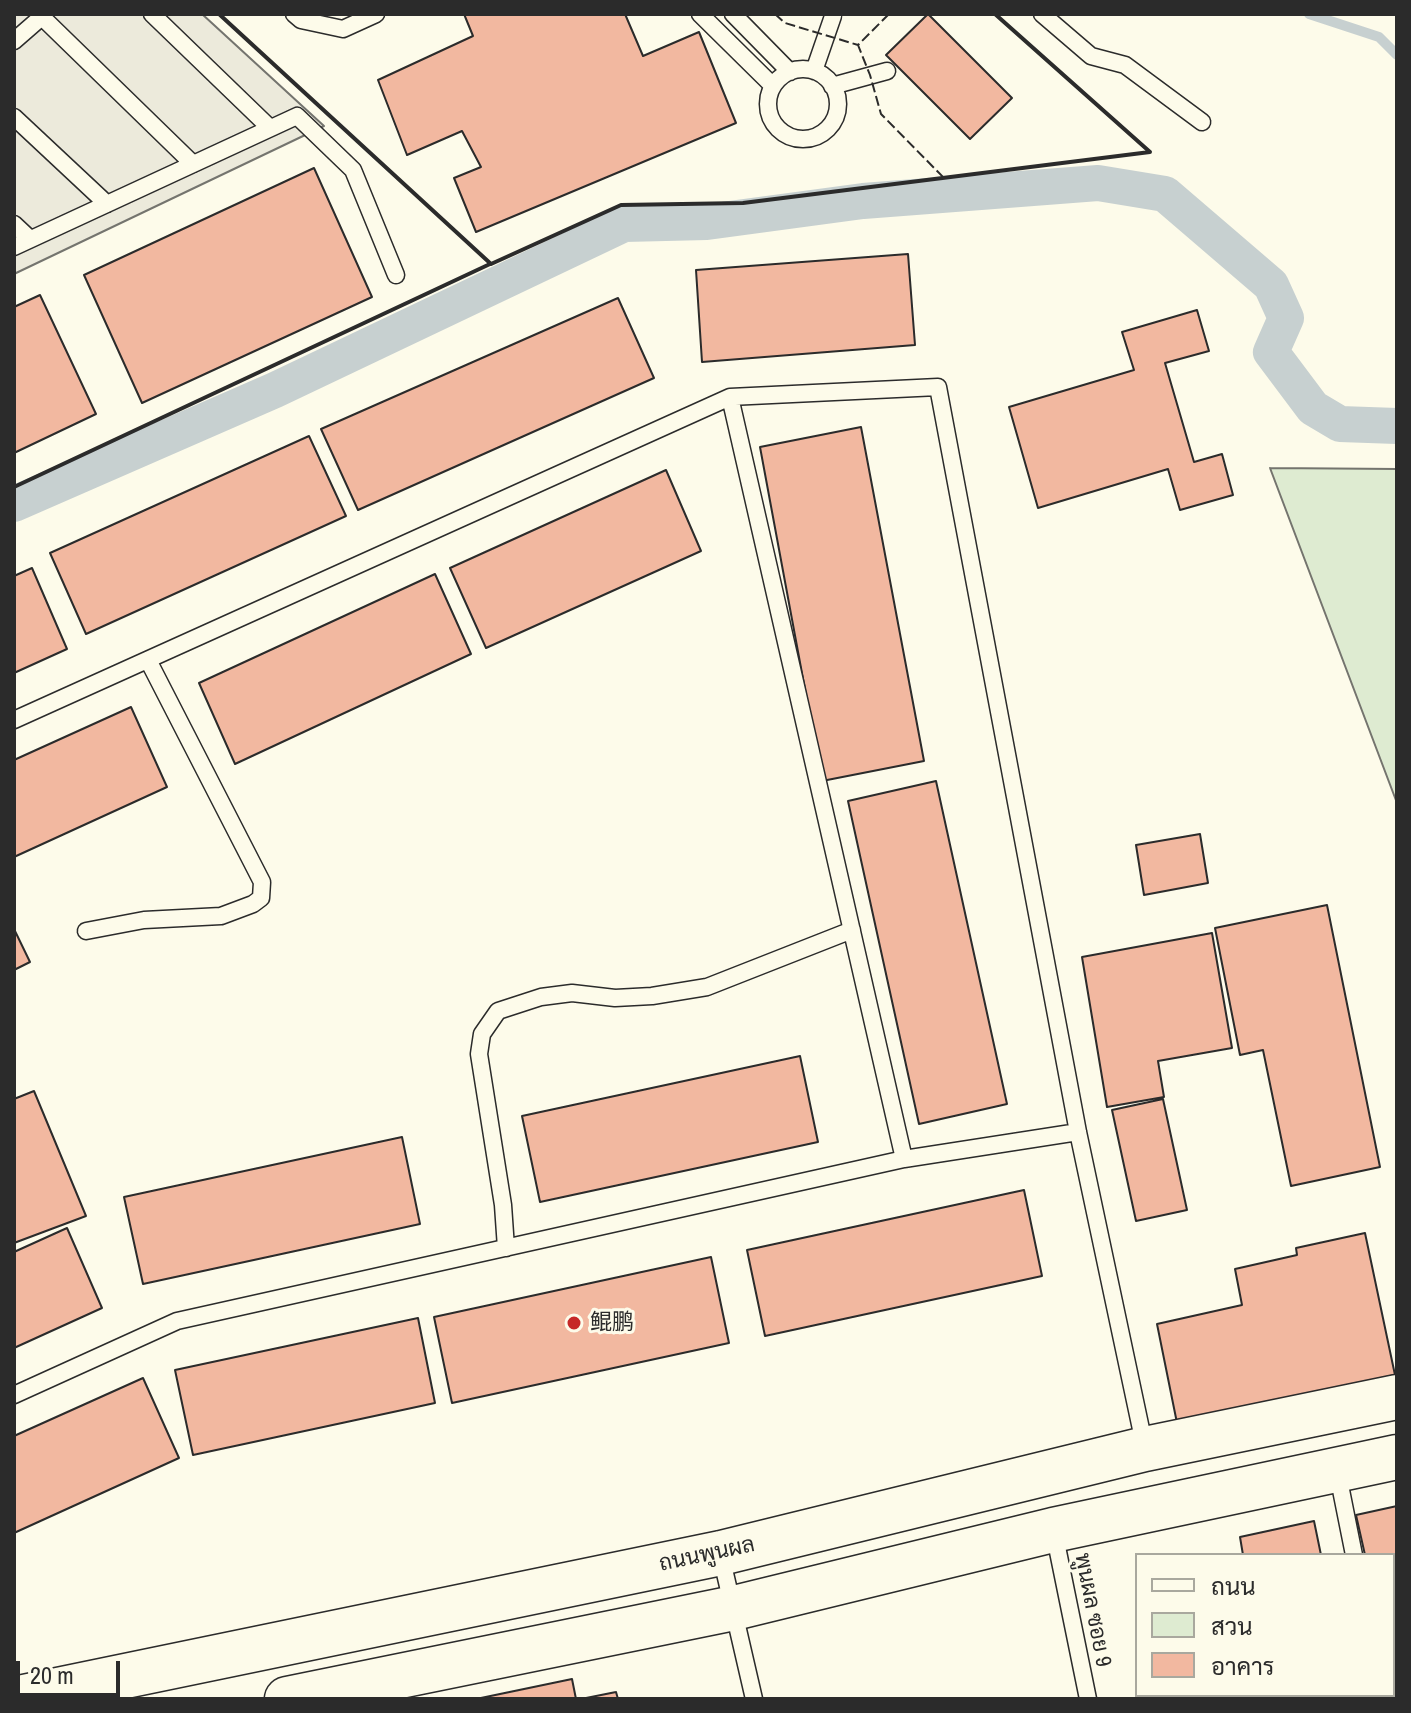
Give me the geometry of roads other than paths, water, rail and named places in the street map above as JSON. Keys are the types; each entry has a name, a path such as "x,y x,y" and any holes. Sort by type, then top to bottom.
{"main road":[{"name":"ถนนพูนผล","path":"14,1699 721,1553 1145,1449 1397,1397"},
{"path":"287,1699 430,1678 1053,1530 1397,1457"}],"lane":[{"path":"152,14 270,128"},
{"path":"294,14 301,20 343,29 376,14"},
{"path":"700,14 773,86"},
{"path":"733,14 790,72"},
{"path":"1042,14 1091,56 1125,65 1202,122"},
{"path":"14,41 44,15 193,164"},
{"path":"814,71 833,16"},
{"path":"802,69 814,71 825,77 832,86 838,109 832,124 823,134 800,139 780,132 772,122 768,110 769,97 773,86 790,72 802,69"},
{"path":"832,86 887,71"},
{"path":"14,247 297,116 353,170 396,275"},
{"path":"14,117 107,204"},
{"path":"14,224 30,239"},
{"path":"14,720 730,397 938,387 1078,1132 1145,1449"},
{"path":"730,397 904,1159"},
{"path":"86,931 144,920 221,916 261,898 262,882 148,660"},
{"path":"506,1248 503,1205 479,1054 482,1034 498,1011 541,997 572,993 615,998 640,997 707,987 852,930"},
{"path":"14,1395 177,1321 904,1159 1078,1132"},
{"path":"1337,1470 1354,1553"},
{"name":"พูนผล ซอย 9","path":"1053,1530 1088,1699"},
{"path":"721,1553 754,1699"}],"waterway":[{"path":"1309,14 1379,37 1397,55"},
{"path":"14,504 275,390 624,224 707,222 863,201 1098,183 1165,194 1271,285 1286,318 1271,352 1313,408 1340,424 1397,426"}],"place":[{"name":"鲲鹏","path":"574,1323"}]}
